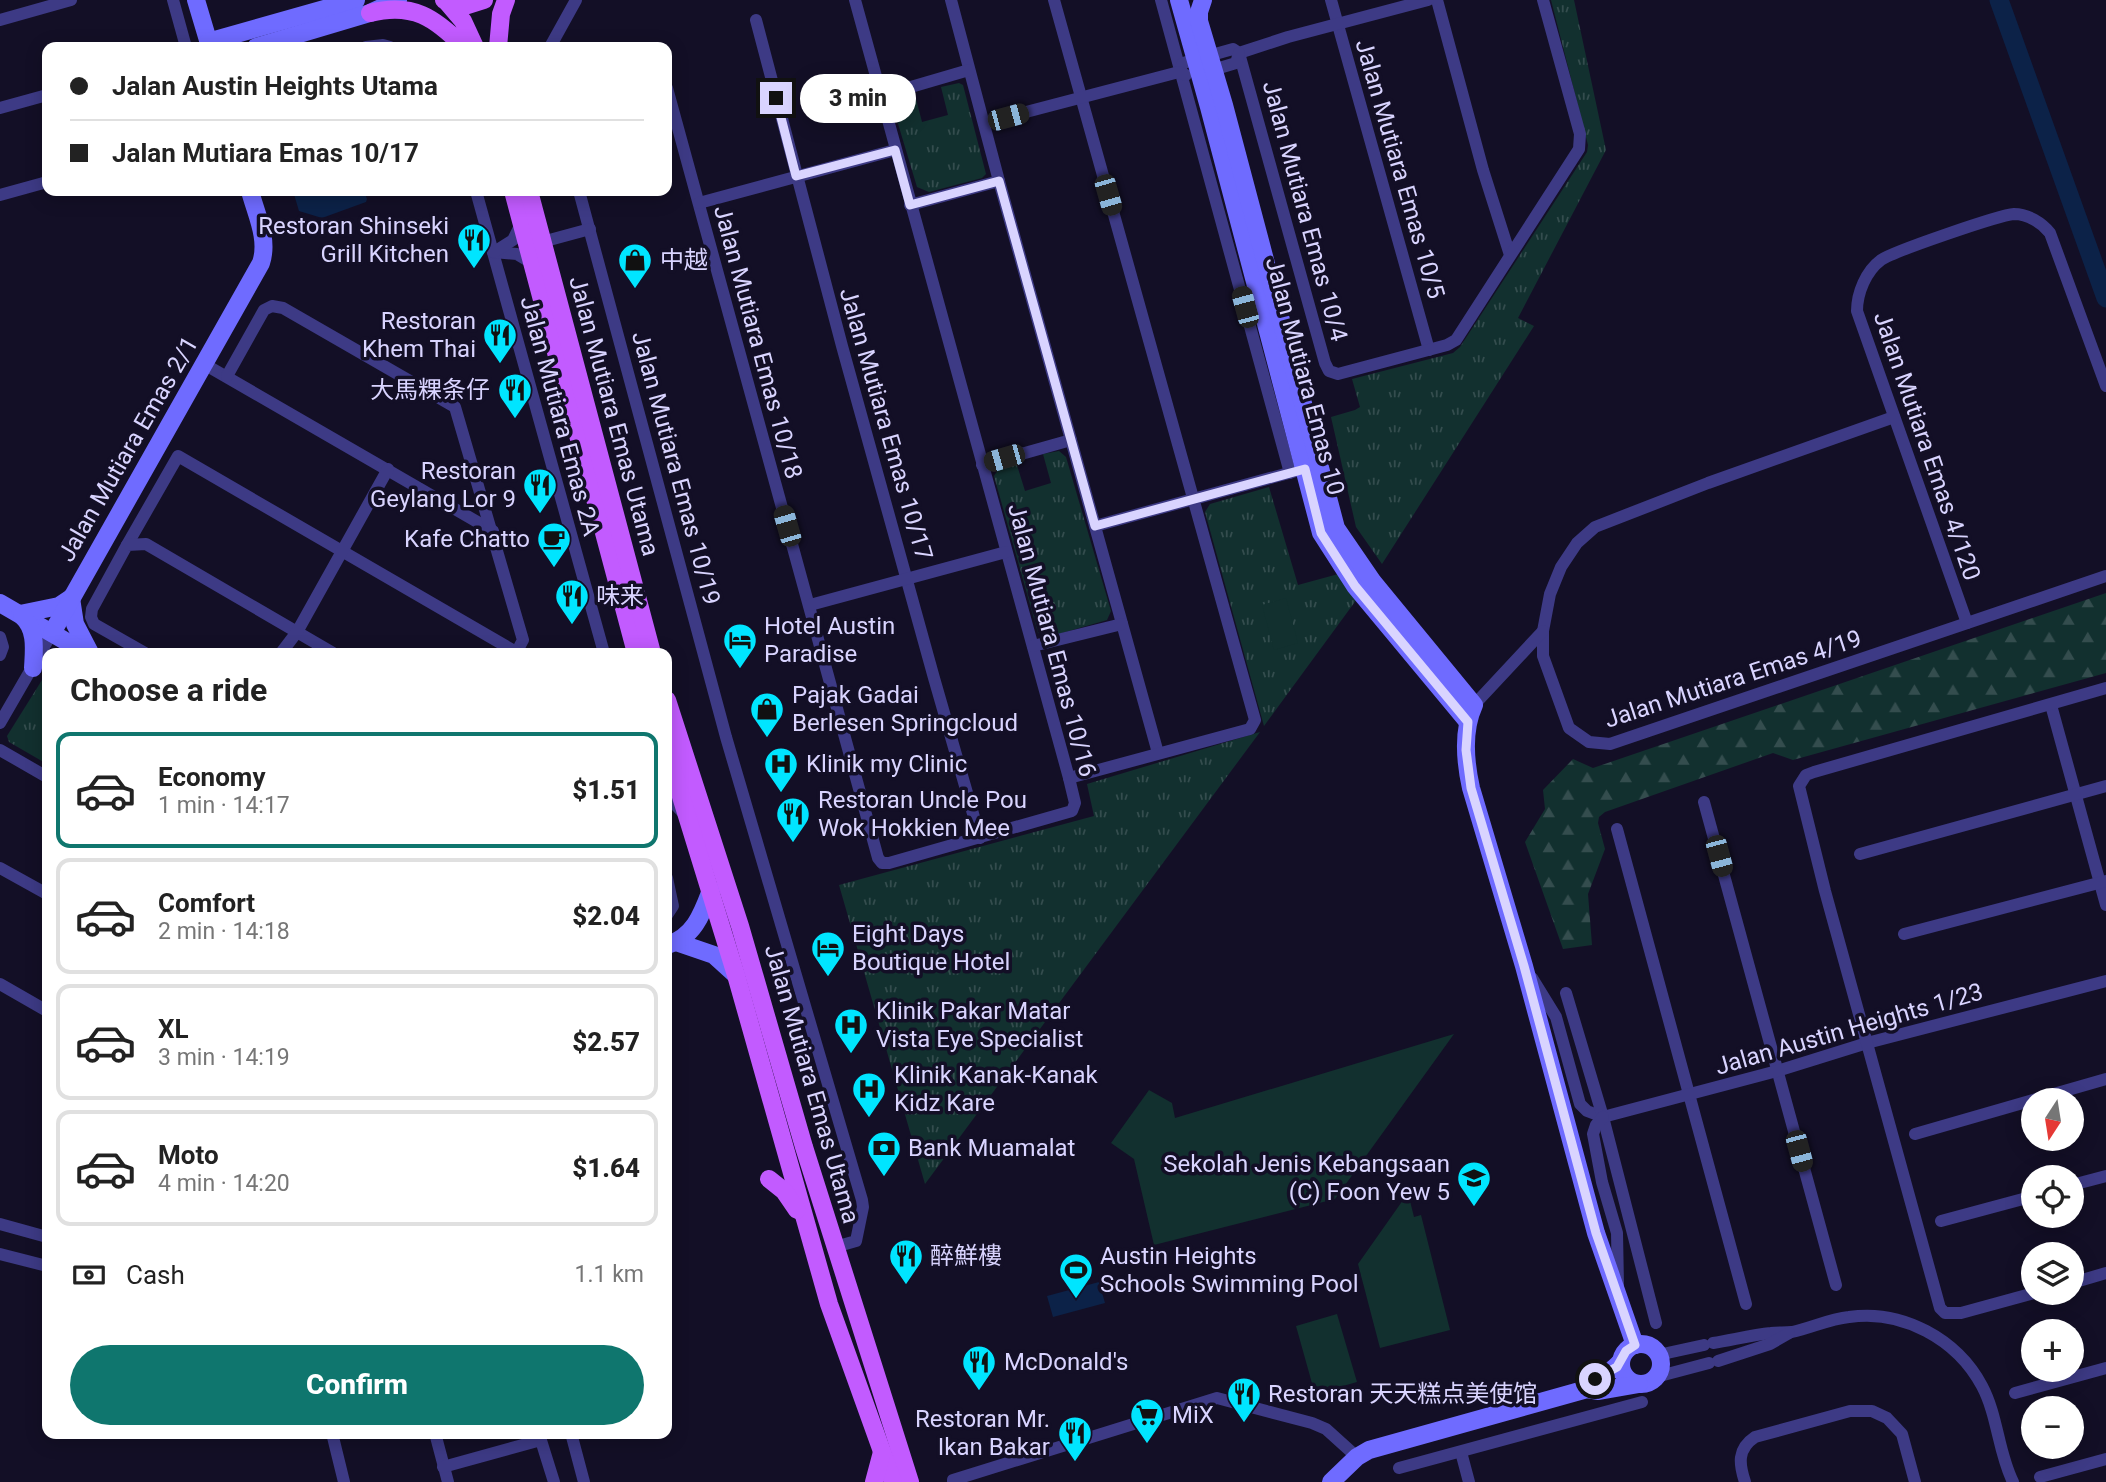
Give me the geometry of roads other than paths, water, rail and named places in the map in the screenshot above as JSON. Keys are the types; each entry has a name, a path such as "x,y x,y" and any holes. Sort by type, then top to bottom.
{"main road":[{"path":"445,1 466,6 484,0"},
{"path":"492,0 490,25 495,42"},
{"path":"497,42 506,0"},
{"path":"445,1 463,21 473,42"},
{"path":"370,13 387,9 417,12 434,20 458,42"},
{"name":"Jalan Mutiara Emas Utama","path":"514,196 635,648"},
{"name":"Jalan Mutiara Emas Utama","path":"530,196 651,648"},
{"name":"Jalan Mutiara Emas Utama","path":"672,715 740,926 804,1147 910,1482"},
{"name":"Jalan Mutiara Emas Utama","path":"672,767 736,975 829,1304 893,1482"},
{"path":"792,1173 799,1167 804,1147"},
{"path":"769,1179 789,1198 807,1228"},
{"path":"874,1482 882,1451"}],"street":[{"path":"0,20 71,0"},
{"path":"173,0 185,42"},
{"path":"196,0 208,42"},
{"path":"219,42 356,0"},
{"path":"273,42 370,13 398,0"},
{"path":"553,42 576,0"},
{"name":"Jalan Mutiara Emas 10/16","path":"855,0 1075,806 1069,813 980,838"},
{"path":"951,0 1158,753"},
{"path":"1054,0 1195,500 1255,724 1250,729 1069,778"},
{"path":"1161,0 1179,72 1300,450"},
{"name":"Jalan Mutiara Emas 10","path":"1179,0 1205,64"},
{"name":"Jalan Mutiara Emas 10","path":"1203,0 1199,21 1205,64 1321,533 1355,586 1471,714"},
{"name":"Jalan Mutiara Emas 10/5","path":"1331,0 1429,350"},
{"path":"984,123 1179,72 1187,76 1233,49 1240,53 1428,0"},
{"path":"1437,0 1483,170 1510,255"},
{"path":"1429,350 1456,340 1579,149 1580,134 1543,0"},
{"name":"Jalan Mutiara Emas 10/17","path":"756,20 796,176 980,838"},
{"name":"Jalan Mutiara Emas 10/4","path":"1240,53 1329,371 1338,374 1429,350"},
{"path":"880,96 969,71"},
{"path":"0,108 42,96"},
{"name":"Jalan Mutiara Emas 10/18","path":"672,106 880,861 889,863 980,838"},
{"path":"699,203 895,150"},
{"path":"910,205 999,181"},
{"path":"0,195 42,183"},
{"name":"Jalan Mutiara Emas 2/1","path":"46,648 71,598 250,285 264,255 264,238 251,196"},
{"name":"Jalan Mutiara Emas 2A","path":"477,196 603,648"},
{"name":"Jalan Mutiara Emas 10/19","path":"580,196 722,724 862,1200 856,1241 835,1247"},
{"name":"Jalan Mutiara Emas 4/120","path":"1967,622 1857,312 1858,297 1864,283 1883,258 2011,214 2034,219 2050,233 2106,386"},
{"path":"493,252 513,240 521,224"},
{"path":"542,242 590,229"},
{"path":"493,252 517,254 532,263"},
{"path":"227,376 264,310 272,306 283,308 455,407 523,640 518,648"},
{"path":"204,364 493,531"},
{"name":"Jalan Mutiara Emas 4/19","path":"1894,417 1595,527 1577,543 1561,567 1549,594 1542,631 1543,656 1566,723 1573,732 1584,739 1603,744 2106,576"},
{"path":"982,465 1071,440"},
{"path":"136,648 94,624 92,609 178,456 509,648"},
{"path":"285,648 298,632 388,469"},
{"path":"1095,526 1305,469"},
{"path":"127,545 146,544 325,648"},
{"path":"810,605 1006,552"},
{"path":"20,614 59,606 71,598 75,624 86,648"},
{"path":"0,603 79,648"},
{"path":"20,614 33,632 40,662"},
{"path":"1033,646 1122,624"},
{"path":"1542,631 1471,714 1466,750 1471,788 1524,966 1596,1233 1635,1345"},
{"path":"293,648 298,632"},
{"path":"0,637 3,647 0,655"},
{"name":"Jalan Mutiara Emas 2/1","path":"0,723 40,662"},
{"path":"2021,1297 1953,1314 1945,1313 1940,1308 1799,786 1802,779 1814,772 2106,688"},
{"path":"2051,705 2103,882 2106,905"},
{"path":"2,751 42,774"},
{"path":"1860,854 2106,786"},
{"path":"672,799 688,819"},
{"path":"1704,802 1836,1285"},
{"path":"1617,829 1746,1304"},
{"path":"0,867 42,891"},
{"path":"1903,934 2103,882"},
{"path":"672,943 698,923 711,890"},
{"path":"672,944 714,955 736,975"},
{"path":"1524,966 1556,1017 1580,1104 1587,1111 1604,1117"},
{"name":"Jalan Austin Heights 1/23","path":"1604,1117 1777,1071 1867,1043 2106,981"},
{"path":"0,984 42,1008"},
{"path":"1566,993 1604,1117 1656,1324"},
{"path":"1915,1134 2106,1079"},
{"path":"1604,1117 1596,1125 1593,1134 1602,1182 1617,1233 1618,1297"},
{"path":"2084,1182 2106,1176"},
{"path":"1941,1221 2021,1199"},
{"path":"0,1224 42,1236"},
{"path":"0,1254 42,1265"},
{"path":"2084,1279 2106,1273"},
{"path":"1658,1355 1770,1333 1792,1332 1848,1317 1870,1316 1899,1320 1933,1335 1964,1361 1982,1385 1993,1410 2011,1480"},
{"path":"1331,1482 1357,1457 1369,1451 1587,1389 1599,1391 1651,1381 1656,1377 1770,1344 1792,1332"},
{"path":"1587,1389 1595,1379 1611,1371 1626,1351 1635,1345 1651,1347 1658,1355 1661,1366 1656,1377"},
{"path":"1621,1361 1623,1374 1627,1379 1639,1384"},
{"path":"2015,1393 2106,1368"},
{"path":"953,1481 1217,1398 1312,1423 1326,1429 1357,1457"},
{"path":"1399,1468 1642,1402"},
{"path":"1745,1482 1740,1459 1744,1447 1755,1437 1859,1410 1880,1414 1898,1429 1916,1482"},
{"path":"333,1439 344,1482"},
{"path":"436,1439 448,1482"},
{"path":"443,1467 534,1439"},
{"path":"541,1439 554,1482"},
{"path":"573,1439 584,1482"},
{"path":"1461,1452 1469,1482"},
{"path":"2040,1477 2106,1459"}],"water":[{"path":"294,196 366,196 367,199 366,202 322,218 299,211"},
{"name":"Austin Heights Schools Swimming Pool","path":"1099,1282 1105,1303 1053,1317 1047,1296"}],"waterway":[{"path":"1999,0 2106,298"}],"place":[{"name":"Restoran Shinseki Grill Kitchen","path":"474,270"},
{"name":"中越","path":"635,290"},
{"name":"Restoran Khem Thai","path":"500,365"},
{"name":"大馬粿条仔","path":"515,420"},
{"name":"Restoran Geylang Lor 9","path":"540,515"},
{"name":"Kafe Chatto","path":"554,569"},
{"name":"味来","path":"572,626"},
{"name":"Hotel Austin Paradise","path":"740,670"},
{"name":"Pajak Gadai Berlesen Springcloud","path":"767,739"},
{"name":"Klinik my Clinic","path":"781,794"},
{"name":"Restoran Uncle Pou Wok Hokkien Mee","path":"793,844"},
{"name":"Eight Days Boutique Hotel","path":"828,978"},
{"name":"Klinik Pakar Matar Vista Eye Specialist","path":"851,1055"},
{"name":"Klinik Kanak-Kanak Kidz Kare","path":"869,1119"},
{"name":"Bank Muamalat","path":"884,1178"},
{"name":"Sekolah Jenis Kebangsaan (C) Foon Yew 5","path":"1474,1208"},
{"name":"醉鮮樓","path":"906,1286"},
{"name":"Austin Heights Schools Swimming Pool","path":"1076,1300"},
{"name":"McDonald's","path":"979,1392"},
{"name":"Restoran 天天糕点美使馆","path":"1244,1424"},
{"name":"MiX","path":"1147,1445"},
{"name":"Restoran Mr. Ikan Bakar","path":"1075,1463"}]}
